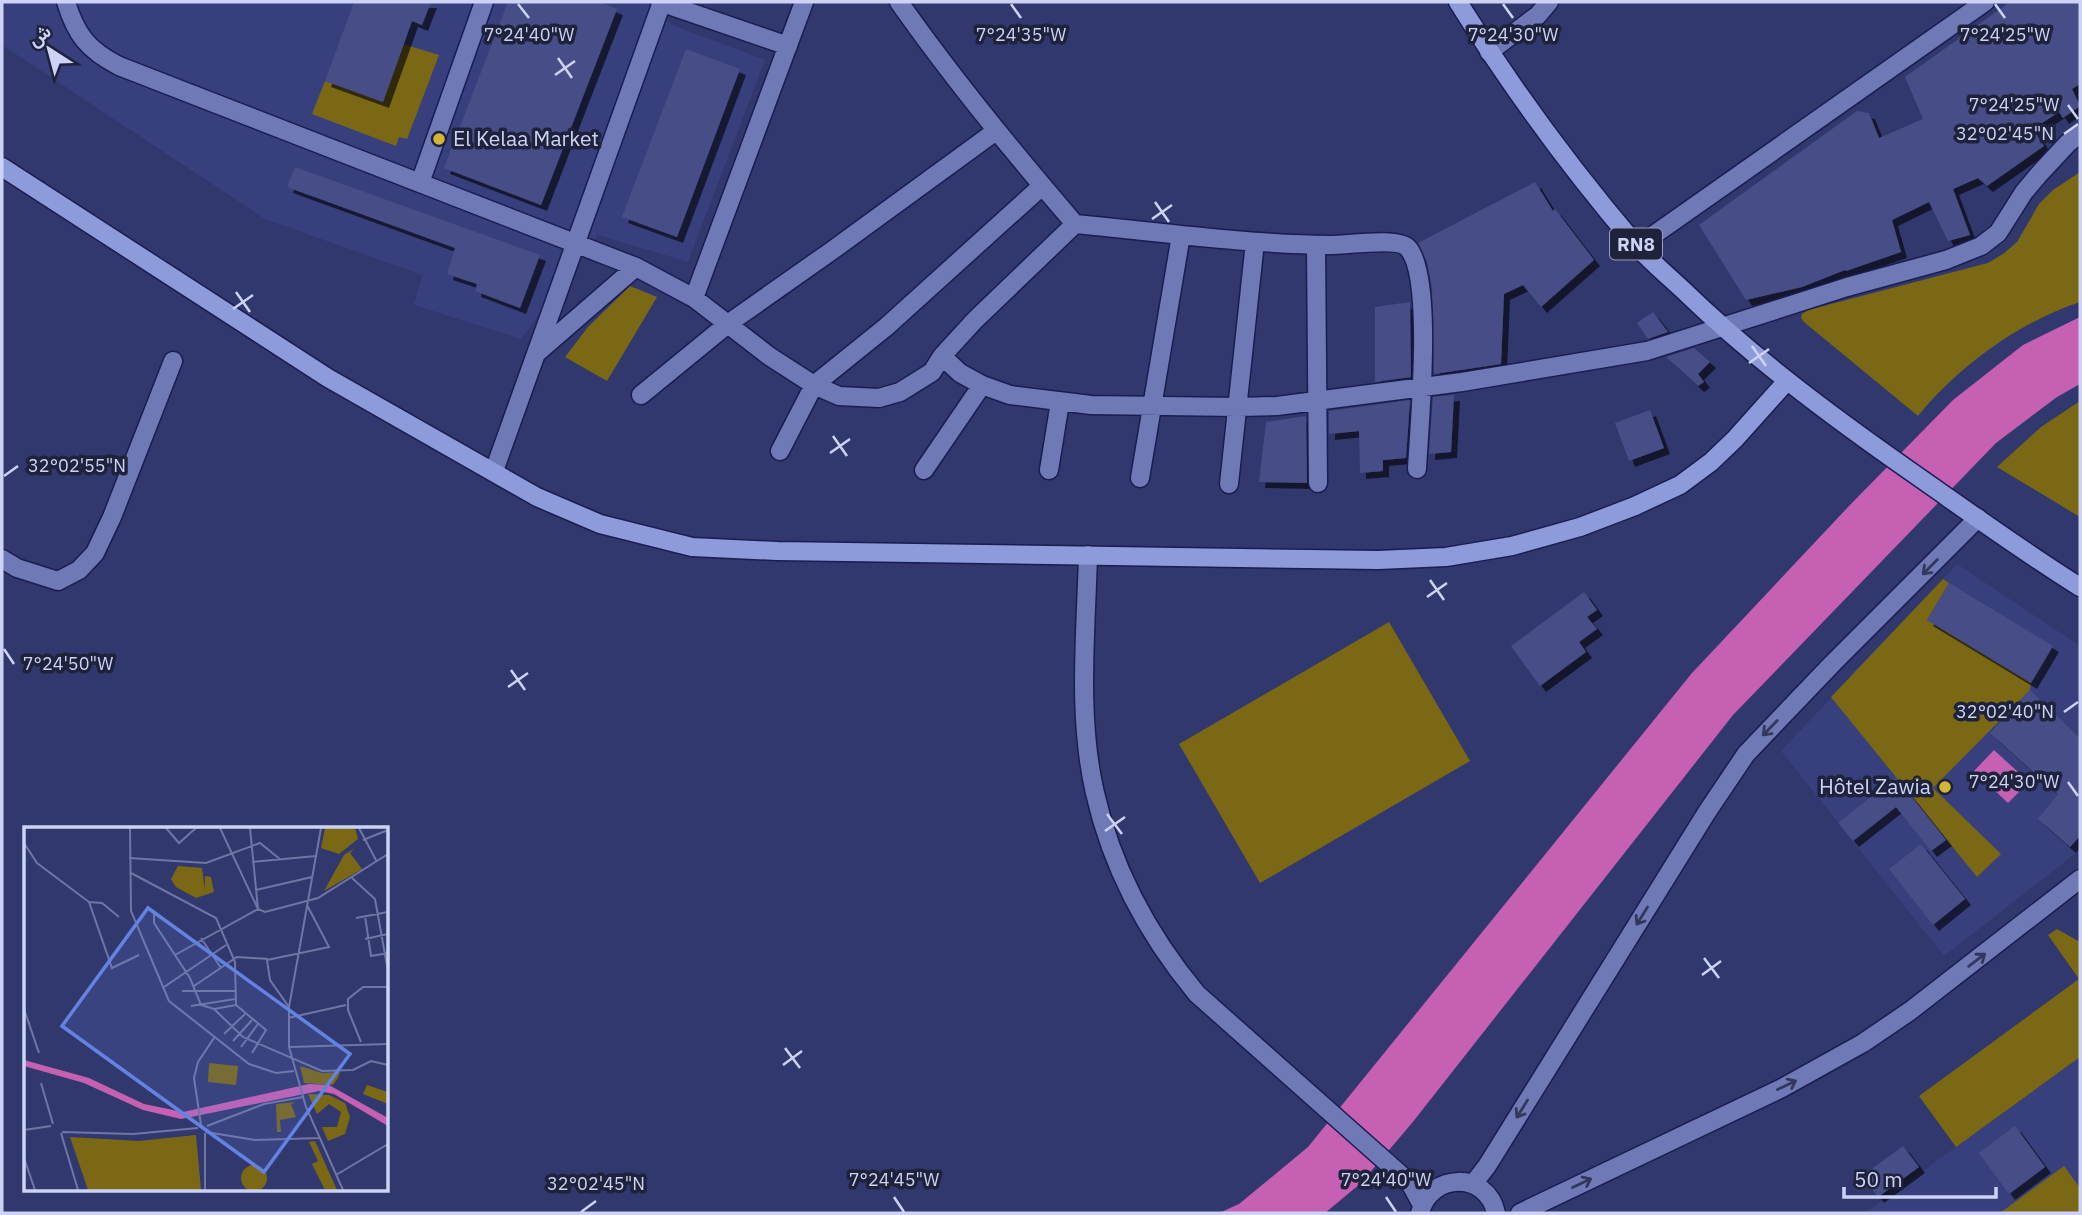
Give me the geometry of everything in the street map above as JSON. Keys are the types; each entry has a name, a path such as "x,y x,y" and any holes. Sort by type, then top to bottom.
{"main road":[{"name":"RN8","path":"1458,2 1533,116 1638,246 1721,327 1787,381 1864,438 2080,587"},
{"path":"2,167 328,378 537,497 600,524 692,547 777,551 1378,560 1446,557 1512,547 1580,527 1680,485 1735,439 1787,381"}],"street":[{"path":"66,2 72,23 80,36 91,48 119,66 636,267 694,298 769,356 814,385 839,396 879,398 900,392 932,372 942,356 975,320 1075,224"},
{"path":"420,183 484,2"},
{"path":"494,471 661,2 788,46"},
{"path":"694,298 804,2"},
{"path":"899,2 996,131 1075,224 1255,242 1316,245 1394,242 1409,248 1417,267 1421,288 1417,470"},
{"path":"1489,52 1538,15 1549,2"},
{"path":"1638,246 1985,2"},
{"path":"641,395 729,323 996,131"},
{"path":"942,356 960,373 982,386 1010,395 1091,405 1237,407 1277,406 1420,388 1647,351 1847,287 1946,260 1981,246 1998,233 2024,192 2068,143 2080,134"},
{"path":"780,451 814,385 886,327 1042,186"},
{"path":"1140,478 1181,234"},
{"path":"1230,484 1255,242"},
{"path":"1316,245 1318,483"},
{"path":"536,353 636,267"},
{"path":"2,559 17,568 58,581 79,570 95,553 112,517 173,361"},
{"path":"924,470 982,386"},
{"path":"1049,470 1060,401"},
{"path":"1473,1184 1487,1166 1707,812 1746,754 1971,514"},
{"path":"1088,555 1084,683 1087,740 1094,792 1114,858 1143,920 1172,964 1197,994 1404,1179 1421,1209 1435,1189 1453,1181 1473,1184 1490,1197 1496,1213"},
{"path":"1520,1213 1783,1088 1863,1043 1930,996 2080,879"},
{"path":"1404,1179 1435,1189"}],"shaded area":[{"name":"El Kelaa Market","path":"2,2 655,2 672,25 765,60 688,262 598,235 521,339 414,305 422,275 265,219 2,45"},
{"path":"403,44 439,55 407,139 399,137 396,146 312,114 325,81 383,102"},
{"path":"2080,172 2080,302 2035,321 1992,348 1952,380 1918,416 1801,318 1808,310 1988,263 2017,242 2039,204 2053,190"},
{"path":"630,286 657,297 607,381 565,357 588,327"},
{"path":"2080,317 2080,384 2057,397 1996,443 1733,715 1412,1123 1361,1183 1325,1213 1219,1213 1239,1204 1308,1147 1692,673 1849,506 1953,400 2023,345"},
{"path":"2080,401 2080,517 1997,467 2041,427"},
{"name":"Hôtel Zawia","path":"1957,564 2080,646 2080,850 1944,956 1781,751"},
{"path":"1943,579 1949,583 1927,620 2031,683 2030,690 1933,788 2001,854 1977,877 1831,697"},
{"path":"1389,622 1470,761 1260,883 1179,744"},
{"path":"1994,750 2029,782 2008,803 1974,771"},
{"path":"2057,929 2080,942 2080,1057 1956,1147 1919,1096 2079,979 2048,935"},
{"path":"2080,1057 2080,1213 1865,1213"},
{"path":"2064,1166 2080,1188 2080,1213 2000,1213"}],"building":[{"path":"354,2 431,2 422,25 412,21 383,102 325,81"},
{"path":"508,2 599,2 617,9 541,205 444,168"},
{"path":"2010,2 2080,2 2080,84 2072,89 2080,106 2063,118 2059,112 2033,129 2044,146 1987,186 1978,178 1953,189 1970,235 1948,241 1929,202 1892,220 1901,252 1802,287 1746,300 1699,225 1857,111 1869,113 1879,138 1923,119 1905,77"},
{"path":"686,49 740,69 677,237 622,217"},
{"path":"295,167 540,255 520,308 475,291 477,284 447,274 455,248 287,187"},
{"path":"1535,182 1553,211 1555,209 1594,260 1541,307 1523,285 1504,294 1501,364 1434,374 1432,288 1427,262 1418,243"},
{"path":"1410,302 1411,377 1375,382 1375,307"},
{"path":"1653,312 1668,332 1648,339 1637,323"},
{"path":"1694,348 1710,362 1698,374 1704,382 1698,386 1666,357"},
{"path":"1454,395 1451,452 1429,454 1433,397"},
{"path":"1410,400 1406,458 1383,460 1383,471 1360,473 1359,431 1329,434 1329,411"},
{"path":"1650,410 1664,448 1629,461 1615,423"},
{"path":"1306,416 1307,483 1259,482 1266,422"},
{"path":"1949,583 2053,646 2031,683 1927,620"},
{"path":"1584,592 1597,610 1587,617 1597,629 1579,642 1586,652 1540,686 1511,646"},
{"path":"2030,690 2080,738 2080,836 2070,847 2038,819 2058,794 1990,733"},
{"path":"1896,777 1946,840 1931,851 1896,807 1853,841 1838,823"},
{"path":"1921,844 1965,899 1933,925 1889,869"},
{"path":"2015,1126 2045,1167 2009,1194 1979,1153"},
{"path":"1903,1146 1919,1167 1878,1197 1862,1176"}],"place":[{"name":"El Kelaa Market","path":"439,139"},
{"name":"Hôtel Zawia","path":"1945,787"}]}
